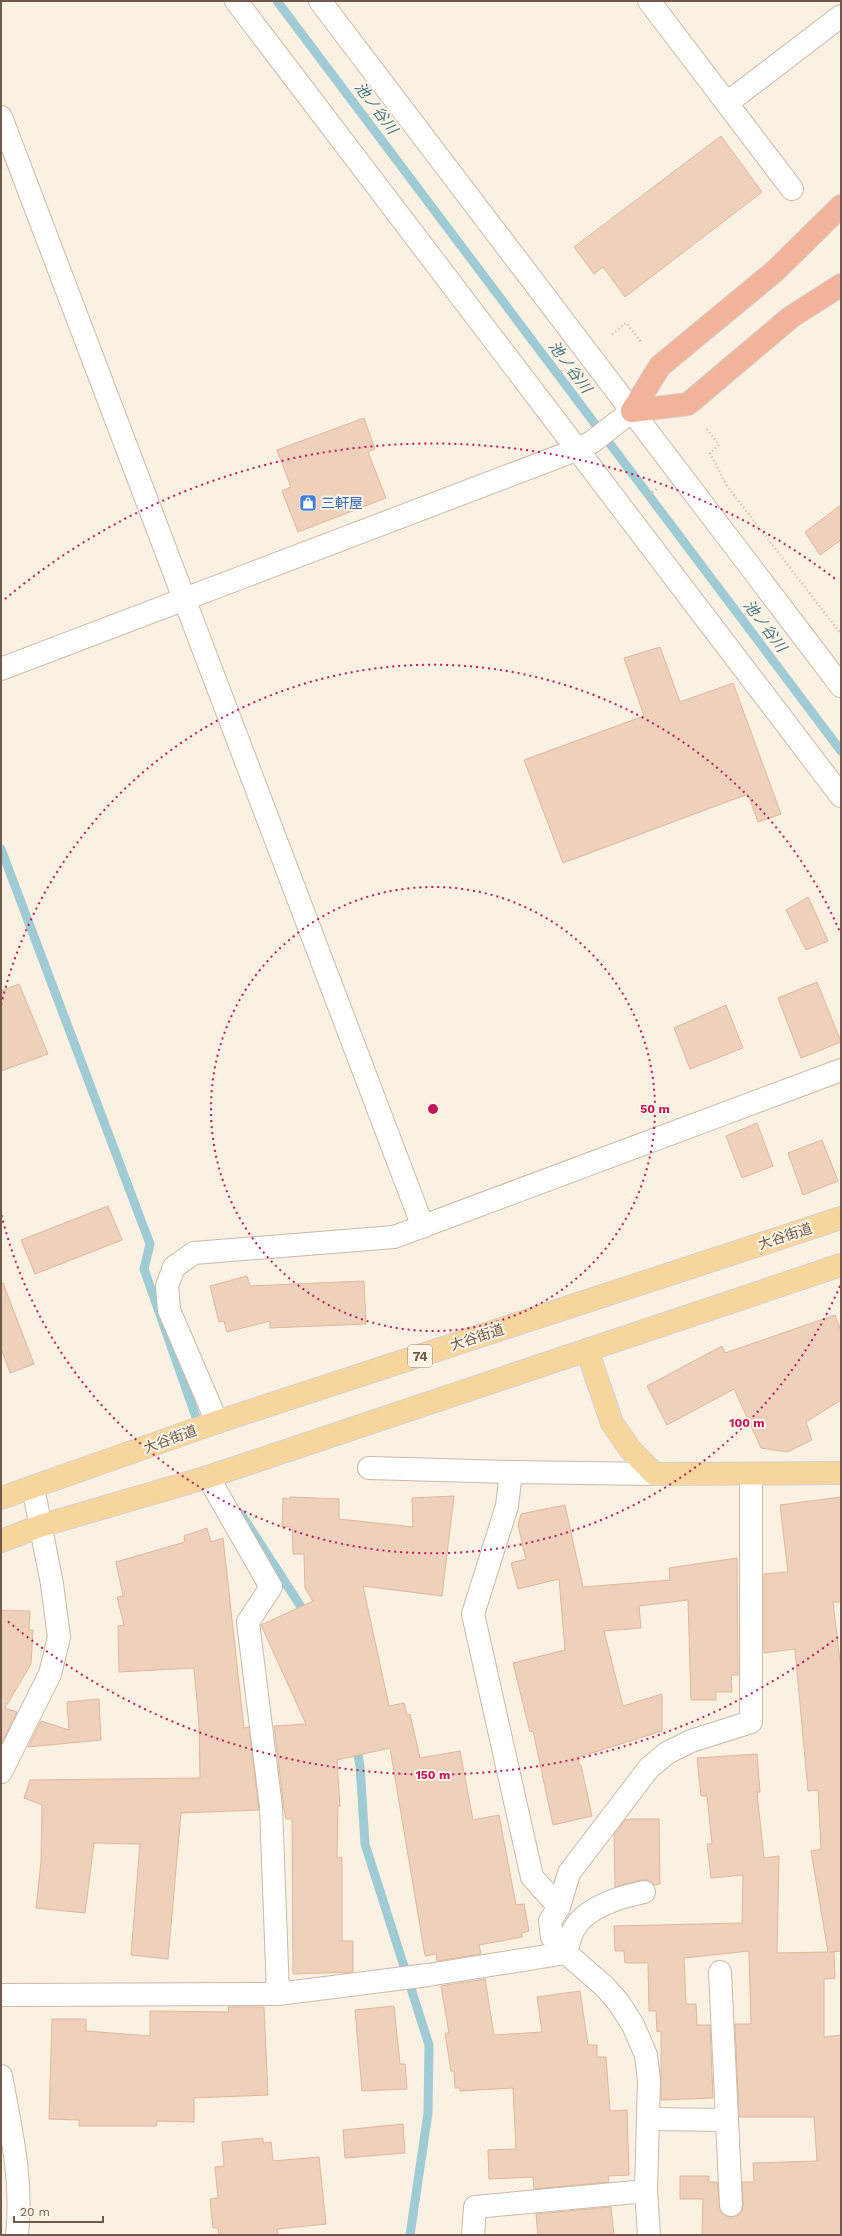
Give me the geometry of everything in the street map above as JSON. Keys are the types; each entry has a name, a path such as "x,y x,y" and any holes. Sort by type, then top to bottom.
{"highway":[{"path":"624,417 660,366 775,271 841,206"},
{"path":"624,417 688,404 791,317 841,285"}],"main road":[{"name":"大谷街道","path":"1,1498 217,1422 841,1218"},
{"path":"1,1541 40,1526 208,1477 841,1265"},
{"path":"586,1350 612,1423 630,1449 654,1474 841,1473"}],"street":[{"path":"236,1 584,446 841,796"},
{"path":"320,1 624,417 841,686"},
{"path":"649,1 792,189"},
{"path":"727,103 841,16"},
{"path":"1,117 423,1227"},
{"path":"1,669 185,600 584,446 624,417"},
{"path":"217,1422 169,1310 167,1286 174,1267 194,1253 394,1237 841,1070"},
{"path":"369,1468 654,1474"},
{"path":"510,1472 508,1506 473,1614 532,1877 559,1907"},
{"path":"649,2235 646,2191 649,2080 646,2055 633,2025 619,2002 604,1986 566,1953 552,1937 550,1922 559,1907 569,1873 649,1768 667,1753 692,1741 751,1722 751,1474"},
{"path":"208,1477 271,1588 248,1622 271,1807 278,1994"},
{"path":"1,1772 50,1674 59,1637 33,1487"},
{"path":"566,1953 574,1929 594,1909 619,1897 644,1892"},
{"path":"1,1995 278,1994 428,1975 566,1953"},
{"path":"720,1972 731,2205"},
{"path":"1,2076 19,2178 20,2210 16,2235"},
{"path":"648,2119 727,2120"},
{"path":"473,2235 475,2207 646,2191"}],"path":[{"path":"612,334 626,322 642,343"},
{"path":"553,378 569,366"},
{"path":"707,429 719,444 710,453 727,486 841,634"},
{"path":"644,499 659,486"}],"building":[{"path":"721,136 762,192 625,297 603,267 594,274 574,247"},
{"path":"364,418 375,449 368,452 386,498 298,532 282,491 291,487 277,450"},
{"path":"841,505 841,540 820,555 805,532"},
{"path":"660,647 680,702 733,683 781,814 758,822 748,794 563,863 524,760 644,716 624,658"},
{"path":"808,897 828,941 806,950 786,910"},
{"path":"817,982 841,1042 801,1058 778,998"},
{"path":"19,984 48,1054 1,1071 1,991"},
{"path":"726,1005 743,1048 690,1069 674,1028"},
{"path":"757,1123 773,1166 742,1178 726,1136"},
{"path":"822,1140 838,1181 803,1195 788,1153"},
{"path":"108,1206 122,1240 35,1274 21,1240"},
{"path":"247,1276 250,1286 364,1281 366,1324 270,1328 270,1321 227,1332 224,1321 219,1322 210,1286"},
{"path":"1,1283 3,1283 34,1364 10,1373 1,1348"},
{"path":"835,1315 841,1331 841,1400 806,1422 812,1440 787,1452 761,1448 734,1389 667,1425 647,1386 722,1346 725,1353"},
{"path":"454,1496 442,1596 363,1586 389,1706 404,1703 407,1715 410,1714 420,1758 460,1751 473,1820 499,1815 516,1905 524,1904 529,1931 522,1933 522,1937 479,1945 481,1954 437,1961 436,1954 425,1956 390,1748 337,1760 340,1806 338,1806 337,1858 342,1857 342,1941 353,1941 353,1972 293,1974 292,1819 286,1819 284,1809 274,1726 306,1724 261,1625 313,1601 305,1588 304,1554 293,1554 292,1527 282,1527 283,1498 339,1499 339,1519 413,1527 412,1498"},
{"path":"841,1497 841,1602 833,1602 841,1670 841,1951 830,1952 834,1952 835,1978 824,1979 824,2037 841,2035 841,2235 702,2235 703,2199 680,2199 680,2176 709,2176 709,2182 717,2182 721,2212 726,2216 737,2216 742,2211 743,2205 742,2182 754,2182 753,2163 817,2161 814,2117 739,2117 735,2024 751,2024 749,1951 684,1958 686,2004 696,2004 697,2025 710,2025 713,2098 661,2100 661,2031 657,2032 656,2011 649,2011 648,1963 625,1963 624,1951 615,1951 614,1926 742,1923 743,1875 711,1878 707,1844 712,1844 707,1796 701,1796 697,1758 757,1754 760,1792 757,1792 764,1858 779,1856 777,1953 828,1952 811,1851 821,1849 818,1790 808,1791 795,1649 764,1653 764,1574 788,1572 780,1505"},
{"path":"565,1505 583,1587 670,1580 669,1568 737,1558 738,1675 731,1675 732,1692 716,1692 716,1700 691,1700 688,1600 639,1606 641,1628 604,1631 623,1706 662,1694 662,1731 579,1757 579,1765 581,1765 592,1816 553,1825 533,1731 530,1732 513,1663 565,1650 559,1579 518,1589 511,1563 526,1559 518,1525 521,1514"},
{"path":"207,1528 211,1542 223,1538 244,1728 249,1727 259,1810 181,1813 168,1959 131,1955 140,1844 94,1843 85,1913 36,1908 41,1862 42,1805 24,1798 30,1780 200,1778 199,1724 194,1668 119,1672 118,1626 124,1625 117,1597 123,1596 116,1562 185,1542 184,1536"},
{"path":"1,1610 30,1611 29,1630 33,1630 31,1664 5,1708 17,1712 1,1744"},
{"path":"99,1699 101,1740 28,1747 41,1721 69,1730 67,1702"},
{"path":"659,1819 660,1884 654,1885 648,1880 642,1880 615,1887 614,1835 625,1820"},
{"path":"485,1979 494,2035 542,2032 537,1997 580,1991 588,2045 597,2045 597,2057 606,2057 610,2111 627,2110 629,2175 608,2176 609,2182 534,2189 533,2177 489,2179 488,2150 516,2149 513,2088 460,2091 460,2088 455,2088 454,2071 451,2071 445,2033 449,2033 441,1986"},
{"path":"394,2006 400,2064 405,2064 407,2089 362,2091 355,2010"},
{"path":"228,2007 264,2007 268,2095 194,2098 194,2122 157,2121 156,2126 79,2126 79,2120 49,2119 52,2019 86,2019 86,2031 150,2036 150,2011 229,2012"},
{"path":"403,2124 405,2153 345,2158 343,2130"},
{"path":"263,2138 263,2143 271,2142 273,2161 319,2157 326,2224 277,2229 278,2235 219,2235 218,2228 213,2228 210,2199 218,2198 215,2167 224,2166 222,2142"},
{"path":"611,2207 614,2235 538,2235 536,2214"}],"waterway":[{"name":"池ノ谷川","path":"277,1 841,751"},
{"path":"1,849 150,1244 144,1269 197,1420"},
{"path":"241,1514 307,1616"},
{"path":"356,1744 360,1766 365,1844 429,2045 428,2113 410,2235"}],"place":[{"name":"三軒屋","path":"308,503"}]}
